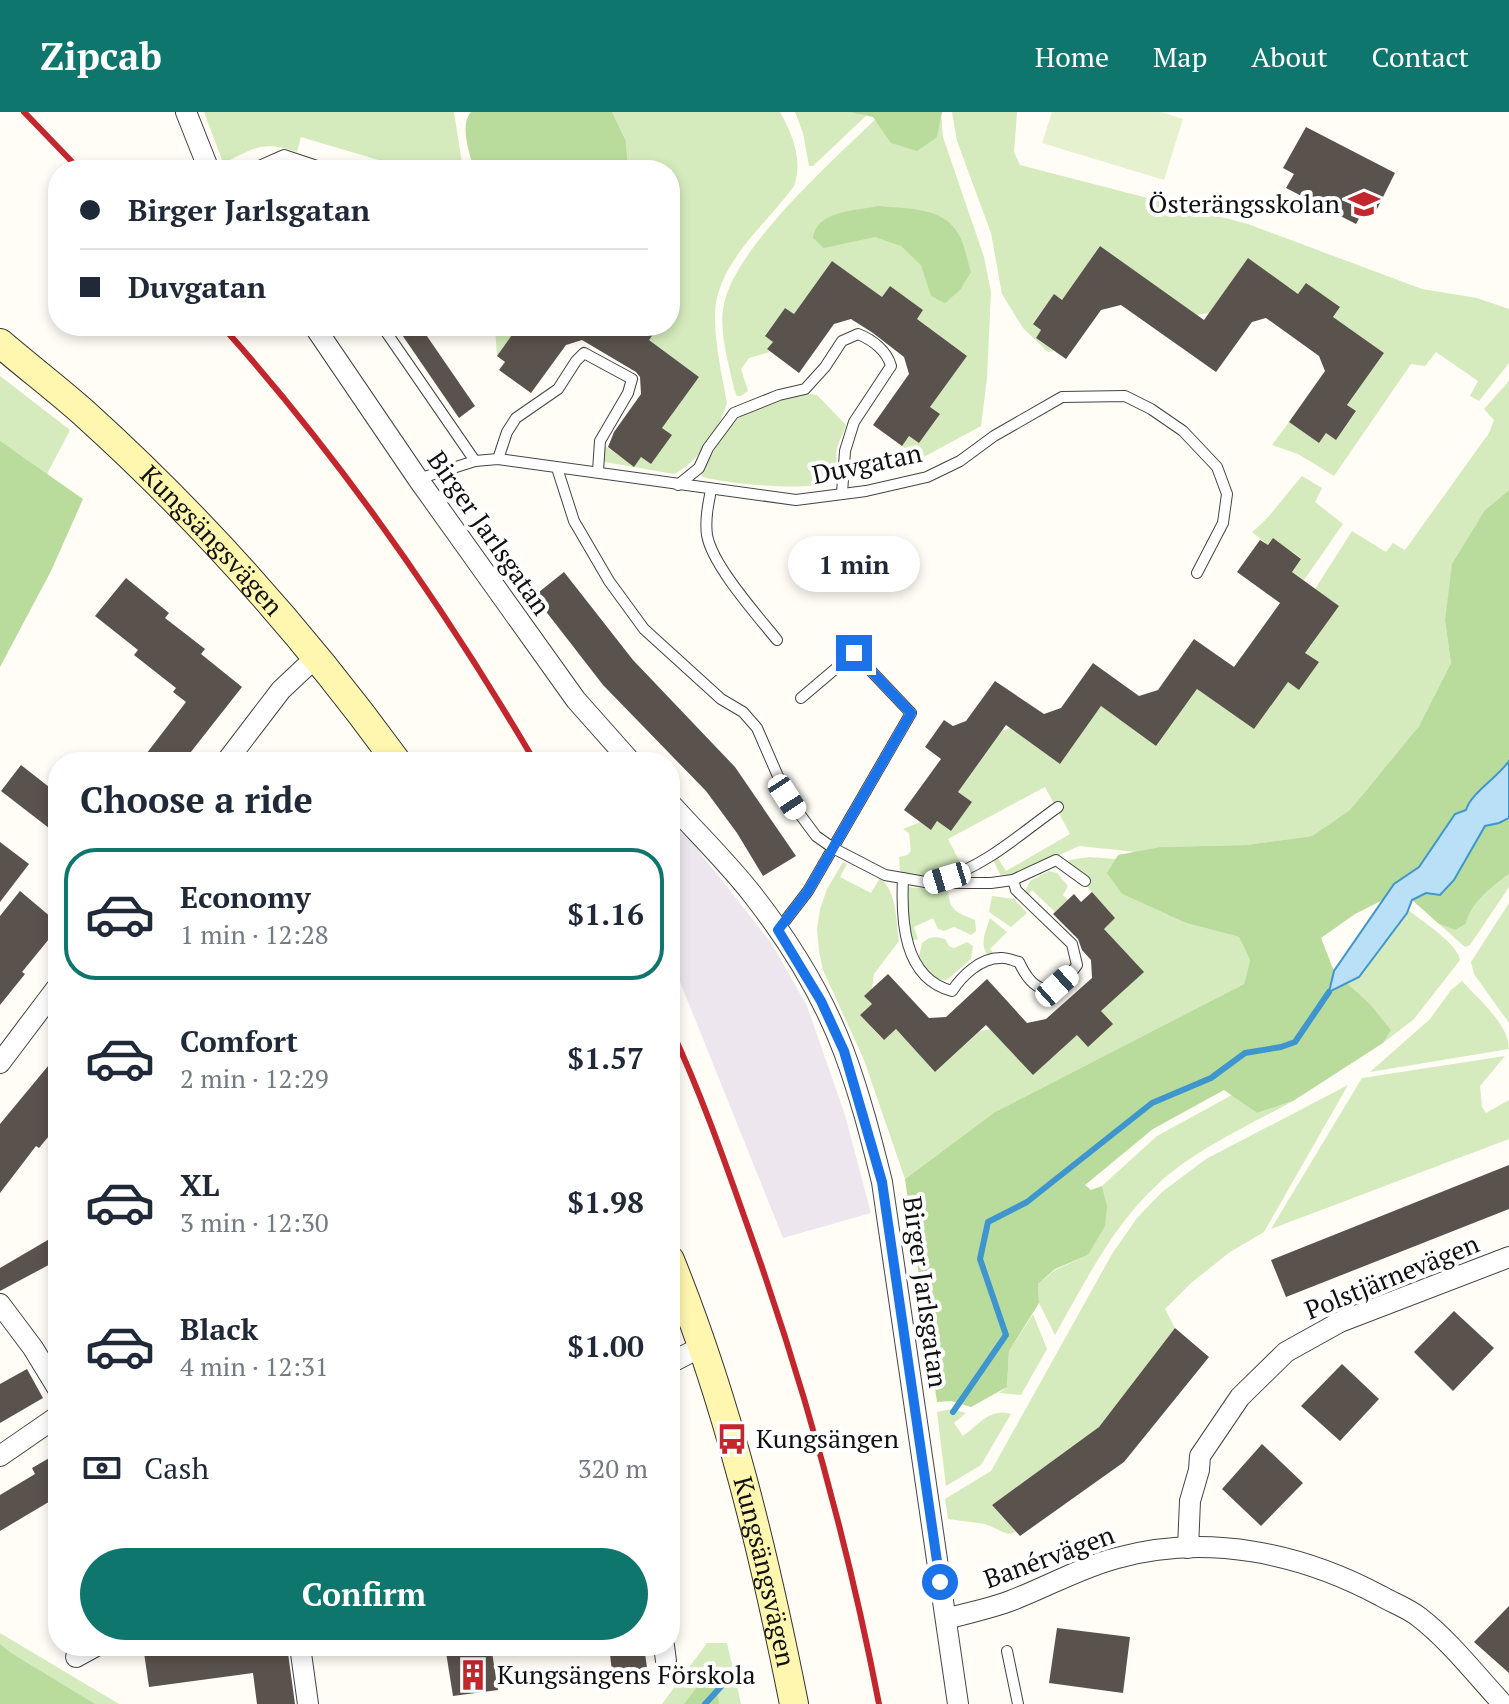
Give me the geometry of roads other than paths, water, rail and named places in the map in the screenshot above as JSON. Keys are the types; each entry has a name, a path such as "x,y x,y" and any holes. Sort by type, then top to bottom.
{"street":[{"path":"186,112 205,160"},
{"name":"Birger Jarlsgatan","path":"321,336 418,479 576,700 622,752"},
{"name":"Kungsängsvägen","path":"0,343 84,414 172,498 315,658 390,752"},
{"path":"234,752 281,690 315,658"},
{"name":"Birger Jarlsgatan","path":"680,814 752,893 778,930 821,1001 844,1051 882,1182 958,1704"},
{"path":"0,1063 48,999"},
{"name":"Polstjärnevägen","path":"1188,1548 1190,1501 1200,1456 1240,1397 1286,1352 1340,1322 1509,1257"},
{"name":"Kungsängsvägen","path":"680,1286 703,1346 742,1479 794,1704"},
{"path":"0,1304 48,1373"},
{"path":"680,1358 703,1346"},
{"path":"0,1456 48,1423"},
{"name":"Banérvägen","path":"946,1619 1009,1601 1083,1568 1147,1552 1234,1548 1274,1554 1346,1577 1417,1615 1503,1704"},
{"path":"301,1656 308,1704"}],"lane":[{"path":"273,160 284,155 299,160"},
{"path":"678,485 699,468 708,448 734,413 779,395 805,389 825,367 842,341 858,334 870,338 889,357 891,366 854,422 845,451 842,493"},
{"path":"389,336 475,461"},
{"path":"498,459 507,432 516,418 558,389 584,353 632,379 628,393 600,441 598,471"},
{"name":"Duvgatan","path":"418,479 475,461 498,459 796,500 866,491 927,477 960,461 994,436 1062,397 1125,396 1183,431 1217,467 1227,494 1223,523 1197,573"},
{"path":"557,468 574,521 609,581 644,629 721,699 743,712 757,728 787,797 816,836 885,875 931,883 1013,880 1056,860 1085,881"},
{"path":"711,490 706,519 710,547 732,582 777,640"},
{"path":"778,930 808,891 911,713 854,653 801,698"},
{"path":"931,883 975,866 1058,807"},
{"path":"903,878 902,910 910,956 941,988 952,991 961,977 982,963 1000,958 1019,962 1037,987 1046,990 1057,986 1077,965 1072,944 1016,890 1013,880"},
{"path":"1007,1651 1018,1704"}],"water":[{"path":"1509,761 1509,818 1485,826 1454,880 1440,895 1426,893 1412,900 1407,913 1359,977 1329,992 1334,971 1394,884 1419,867 1455,814 1466,810 1473,797"}],"waterway":[{"path":"953,1412 1006,1335 980,1259 988,1222 1027,1202 1152,1103 1211,1078 1245,1053 1295,1042 1329,992"},
{"path":"705,1704 739,1667"}],"railway":[{"path":"24,112 70,160"},
{"path":"231,336 309,429 389,536 465,647 529,752"},
{"path":"680,1050 722,1153 788,1347 839,1524 879,1704"}],"place":[{"name":"Österängsskolan","path":"1364,204"},
{"name":"Kungsängen","path":"732,1439"},
{"name":"Kungsängens Förskola","path":"473,1675"}]}
